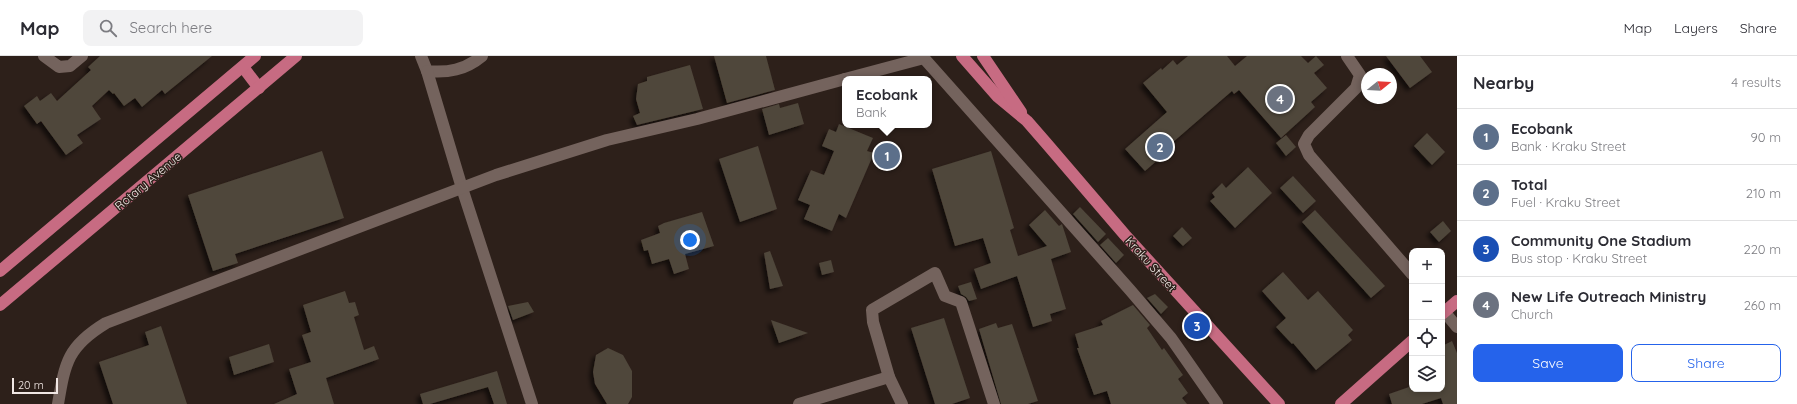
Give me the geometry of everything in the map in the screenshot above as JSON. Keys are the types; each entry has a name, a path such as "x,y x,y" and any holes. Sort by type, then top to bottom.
{"main road":[{"path":"0,271 255,56"},
{"name":"Rotary Avenue","path":"0,304 296,56"},
{"name":"Kraku Street","path":"962,56 998,96 1026,121 1125,235 1279,404"},
{"name":"Kraku Street","path":"983,56 1006,88 1026,121"},
{"path":"243,67 259,88"},
{"path":"1445,310 1457,301"},
{"path":"1341,404 1409,344"}],"street":[{"path":"44,56 59,67 70,66 82,56"},
{"path":"421,56 532,404"},
{"path":"427,71 444,73 460,70 473,64 482,56"},
{"path":"1347,56 1360,74 1356,88 1309,135 1304,144 1309,155 1409,271"},
{"path":"856,76 923,57 1130,290 1170,338 1217,404"},
{"path":"58,404 64,372 71,354 87,335 106,323 496,175 607,140 698,119 842,80"},
{"path":"902,404 889,377 873,322 872,310 935,273 945,296 960,302 994,404"},
{"path":"1445,313 1457,327"},
{"path":"799,404 889,377"}],"building":[{"path":"100,56 212,56 165,94 162,90 142,107 135,98 124,106 114,93 113,94 109,90 92,106 101,119 77,135 83,143 66,155 41,121 37,124 24,106 37,96 40,101 51,93 57,101 91,70 88,67"},
{"path":"714,56 766,56 775,90 727,103"},
{"path":"1188,56 1227,56 1235,66 1247,56 1301,56 1308,63 1316,56 1324,65 1314,73 1327,88 1311,102 1315,107 1281,138 1239,90 1234,94 1232,91 1172,143 1174,146 1145,171 1125,149 1167,112 1143,83 1161,68 1162,70 1173,60 1177,65"},
{"path":"1386,56 1420,56 1432,72 1410,88 1397,71 1397,68 1395,68"},
{"path":"690,65 703,109 637,125 633,116 640,113 636,99 638,84 647,81 647,77"},
{"path":"798,103 804,124 769,135 762,109 779,104 780,108"},
{"path":"839,124 842,125 842,128 849,128 873,138 867,151 874,153 846,218 839,214 832,231 804,219 810,205 798,200 811,170 824,175 834,151 822,146 829,129 836,132"},
{"path":"1427,133 1445,152 1432,165 1414,146"},
{"path":"1286,135 1296,147 1286,156 1276,143"},
{"path":"758,146 777,209 740,222 719,159"},
{"path":"322,151 344,218 235,254 238,263 213,271 188,195"},
{"path":"991,151 1014,228 1010,230 1018,256 1047,246 1029,225 1045,210 1059,226 1062,224 1071,252 1051,259 1066,309 1050,314 1052,321 1033,327 1017,276 981,289 974,269 991,263 983,238 955,246 932,169"},
{"path":"1248,167 1272,193 1235,228 1210,201 1215,197 1212,193 1222,183 1226,188"},
{"path":"1293,176 1316,201 1303,213 1280,188"},
{"path":"1080,207 1106,234 1098,242 1073,214"},
{"path":"1315,210 1385,286 1371,298 1302,222"},
{"path":"702,212 714,246 685,254 689,269 674,274 669,259 652,264 648,250 644,251 641,240 660,233 658,226 664,223"},
{"path":"1443,221 1451,231 1439,242 1430,232"},
{"path":"1182,227 1192,238 1183,246 1173,236"},
{"path":"1108,238 1124,255 1116,263 1100,245"},
{"path":"770,251 783,286 770,289 764,253"},
{"path":"831,260 834,272 822,275 819,263"},
{"path":"1283,272 1308,300 1318,291 1353,330 1348,335 1352,340 1316,370 1293,343 1292,344 1276,327 1286,318 1262,291"},
{"path":"971,282 977,299 969,301 961,294 958,286"},
{"path":"345,291 349,303 355,302 359,315 354,317 364,350 374,346 379,359 326,378 334,404 274,404 297,394 289,369 311,362 302,335 311,332 303,305"},
{"path":"1155,294 1168,307 1161,314 1147,298"},
{"path":"528,302 534,312 513,320 508,306"},
{"path":"1133,305 1150,325 1147,328 1162,350 1164,348 1183,375 1178,379 1188,393 1182,398 1187,404 1111,404 1107,391 1094,395 1077,348 1079,348 1075,334 1103,325 1101,321"},
{"path":"944,318 970,398 952,404 935,404 911,328"},
{"path":"771,320 808,333 779,343"},
{"path":"996,323 998,328 1012,324 1038,401 1028,404 1001,404 979,329"},
{"path":"161,326 187,404 113,404 99,362 149,345 145,332"},
{"path":"1452,341 1457,353 1457,404 1443,404 1441,398 1422,404 1392,404 1389,394 1409,387 1409,392 1445,392 1445,344"},
{"path":"269,344 274,362 234,375 229,357"},
{"path":"608,348 623,355 632,371 632,397 628,404 607,404 595,384 593,372 596,355"},
{"path":"497,371 507,404 494,404 488,387 430,404 423,404 420,394"}],"place":[{"name":"New Life Outreach Ministry","path":"1280,99"},
{"name":"Total","path":"1160,147"},
{"name":"Ecobank","path":"887,156"},
{"name":"Community One Stadium","path":"1197,326"}]}
